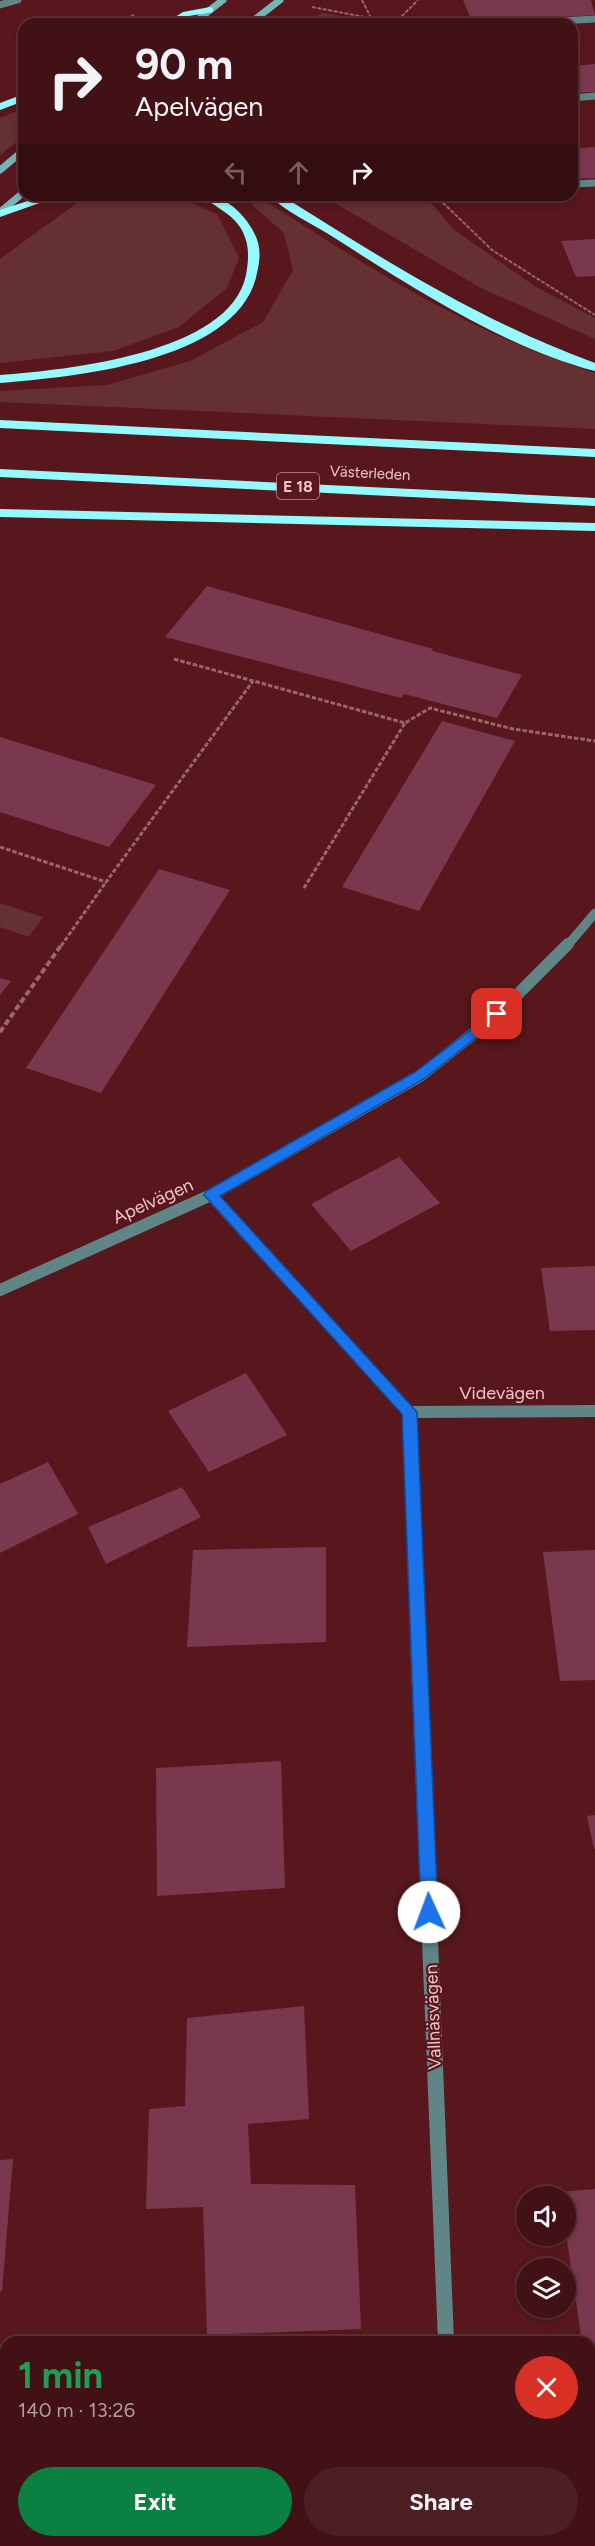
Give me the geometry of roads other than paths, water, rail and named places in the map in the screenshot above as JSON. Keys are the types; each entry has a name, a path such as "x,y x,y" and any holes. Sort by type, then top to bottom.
{"highway":[{"path":"179,18 186,14 210,10"},
{"path":"0,107 18,100"},
{"path":"0,213 38,201"},
{"path":"0,379 84,371 153,355 183,343 228,314 243,298 252,281 256,265 255,249 242,221 230,209 217,201"},
{"path":"284,201 412,282 477,318 595,367"},
{"name":"Västerleden","path":"0,424 595,453"},
{"name":"Västerleden","path":"0,472 595,502"},
{"name":"E 18","path":"0,513 595,527"},
{"name":"E 18","path":"0,518 45,514"}],"main road":[{"path":"200,18 223,0"},
{"path":"257,18 280,0"},
{"path":"0,170 18,155"},
{"path":"0,213 18,197"}],"street":[{"path":"0,5 18,0"},
{"path":"578,20 595,19"},
{"path":"578,97 595,96"},
{"path":"578,184 595,183"},
{"name":"Apelvägen","path":"0,1290 211,1195 420,1076 497,1014 564,949 595,913"},
{"path":"211,1195 409,1412"},
{"name":"Videvägen","path":"409,1412 595,1411"},
{"name":"Vallnäsvägen","path":"409,1412 446,2336"}]}
